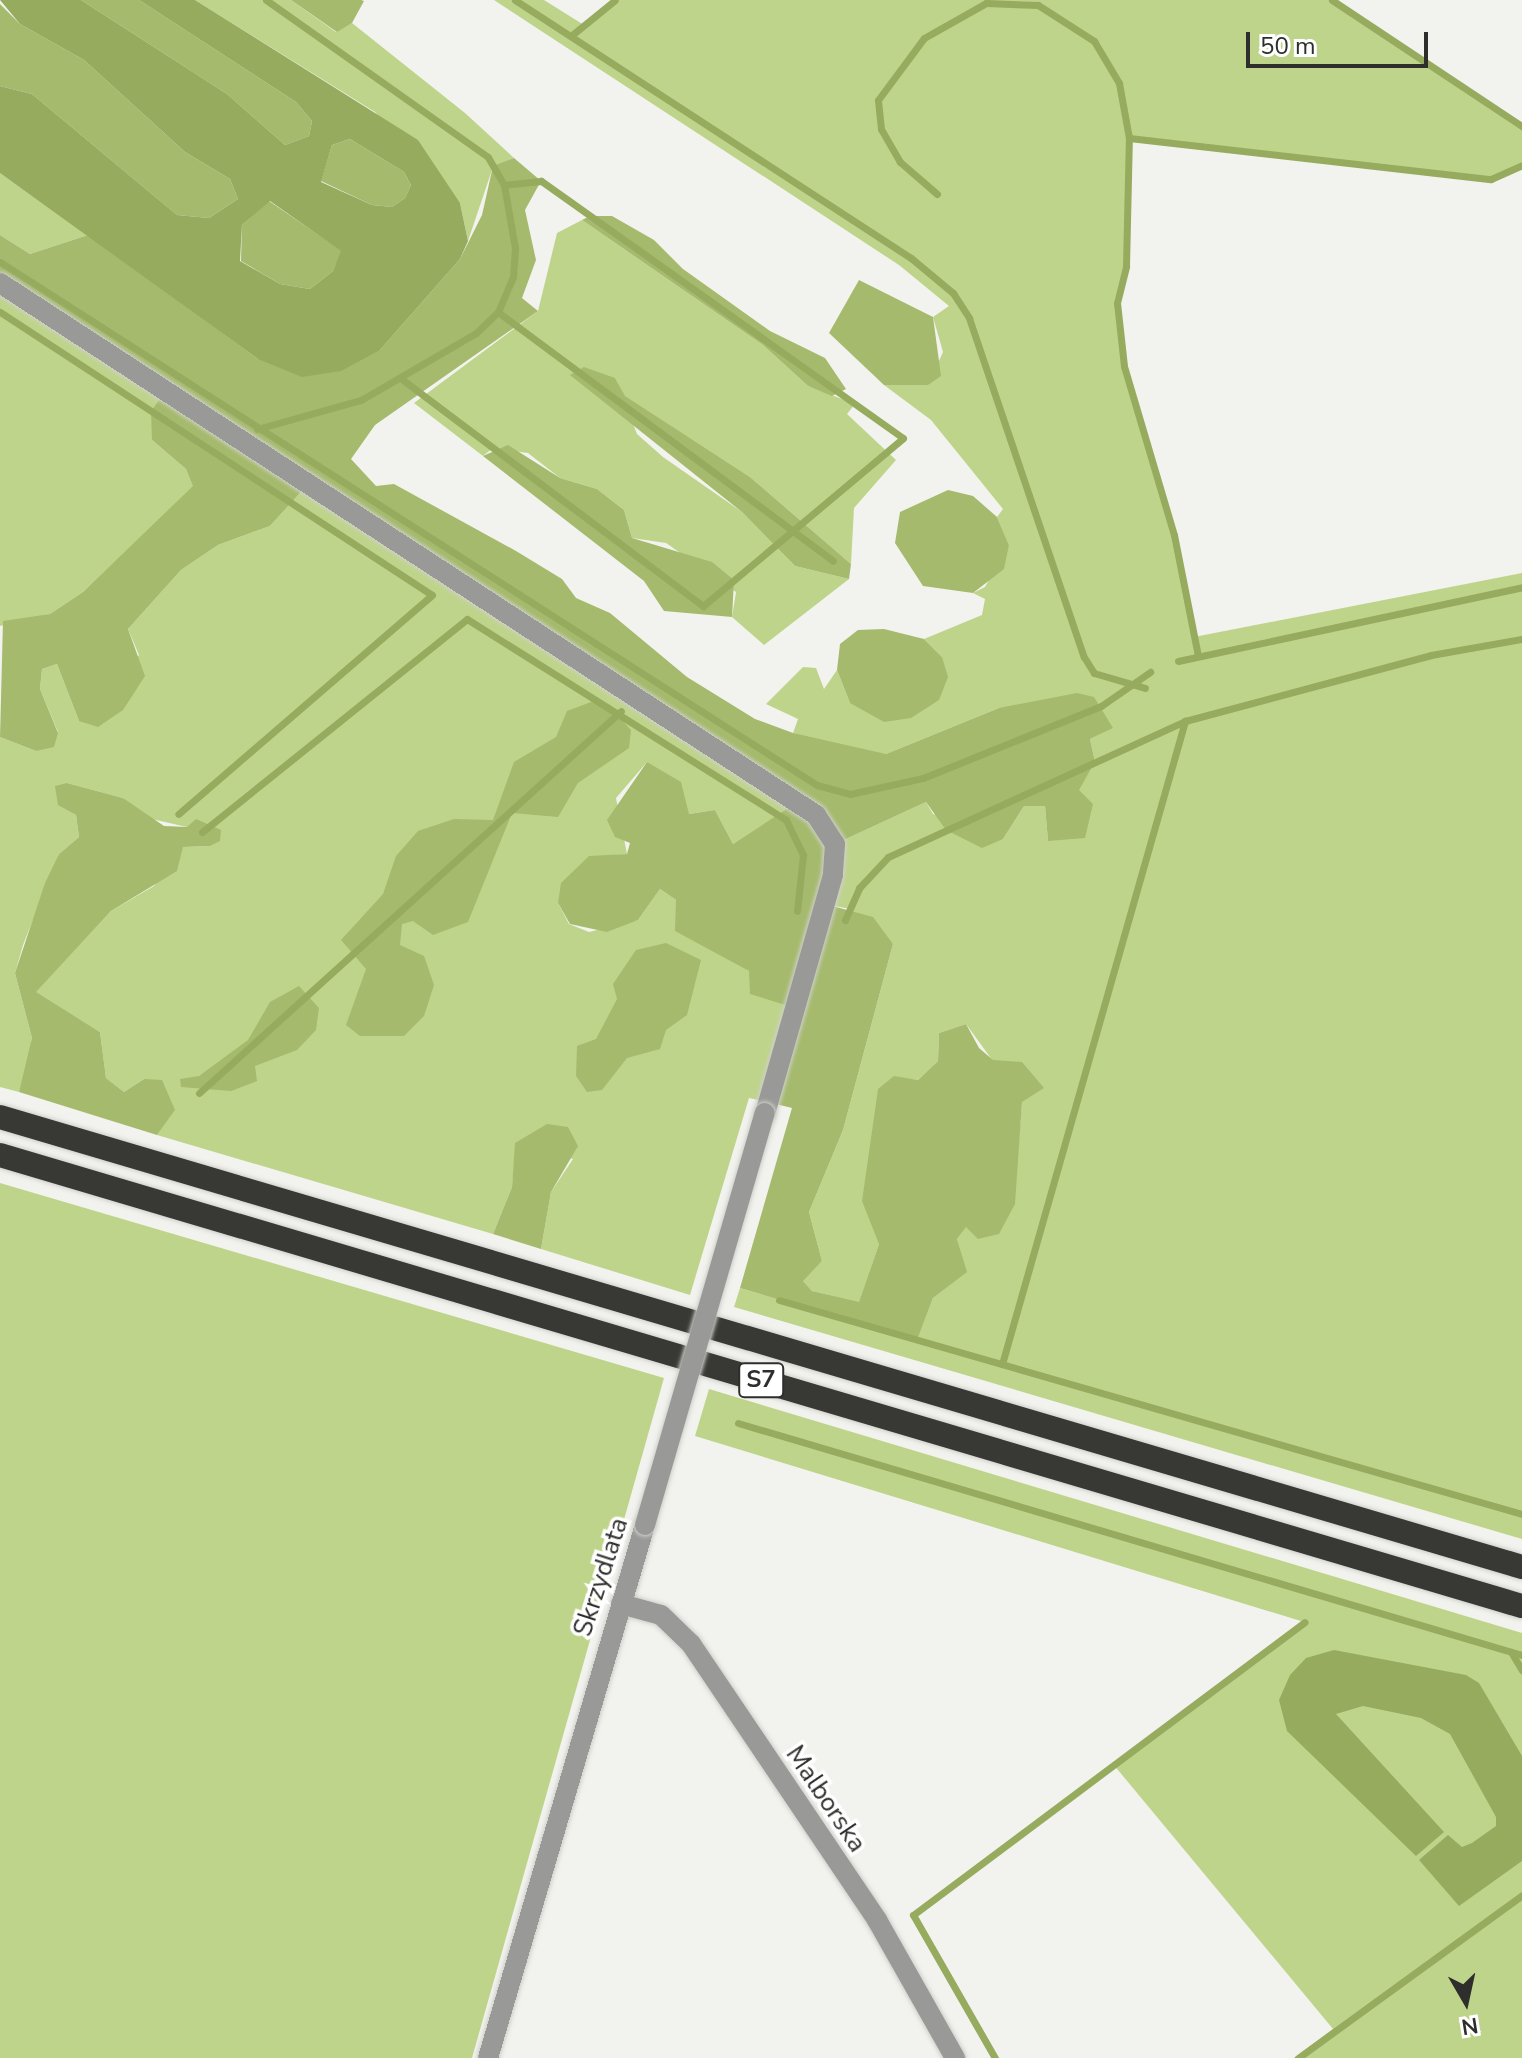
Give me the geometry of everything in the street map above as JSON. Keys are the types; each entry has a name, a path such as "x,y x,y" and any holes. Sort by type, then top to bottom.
{"highway":[{"name":"S7","path":"0,1117 1522,1567"},
{"name":"S7","path":"0,1155 1522,1606"}],"street":[{"name":"Skrzydlata","path":"0,283 816,815 835,844 833,875 765,1113 488,2058"},
{"name":"Malborska","path":"621,1604 661,1615 691,1644 877,1920 955,2058"}],"shaded area":[{"path":"0,0 81,0 227,94 285,145 309,136 312,121 296,102 139,0 195,0 418,140 460,203 468,241 460,259 380,350 341,371 302,377 258,359 0,173 0,86 32,94 177,215 209,218 238,199 230,179 185,152 84,60 20,24","holes":["350,139 404,172 411,185 405,198 392,207 372,205 321,182 332,145","270,201 341,251 333,271 310,289 280,284 240,261 242,225"]},
{"path":"81,0 139,0 296,102 312,121 309,136 285,145 227,94"},
{"path":"195,0 291,0 336,32 352,23 465,113 514,158 493,167 468,241 460,203 375,112"},
{"path":"291,0 364,1 352,23 337,32"},
{"path":"494,0 544,0 584,25 615,0 1332,0 1522,126 1522,165 1491,179 1130,138 1126,266 1117,303 1124,366 1174,535 1194,637 1522,573 1522,1539 734,1307 740,1288 917,1339 933,1298 966,1272 957,1239 966,1226 1014,1204 1022,1101 966,1024 939,1033 938,1061 918,1080 894,1077 879,1244 859,1303 812,1291 802,1280 822,1261 809,1212 843,1130 893,944 850,909 825,904 835,844 926,802 933,814 1003,839 1024,806 1045,806 1048,841 1095,762 1090,739 1112,728 999,708 886,754 853,751 793,733 798,719 766,704 803,667 816,668 824,689 837,670 850,703 942,657 924,639 982,615 985,599 973,593 985,587 1009,545 997,517 1003,509 931,420 884,385 928,385 943,352 933,317 949,306 899,265"},
{"path":"0,4 20,24 84,60 185,152 230,179 238,199 209,218 177,215 32,94 0,86"},
{"path":"350,139 404,172 411,185 405,198 392,207 372,205 321,181 332,145"},
{"path":"514,158 541,181 525,210 536,260 522,298 538,311 375,425 351,459 376,486 394,484 516,551 562,579 576,598 610,613 687,677 755,719 793,733 886,754 999,708 1077,693 1094,697 1113,728 1090,739 1095,762 1079,790 1093,804 1085,838 1048,841 1045,806 1024,806 1003,839 982,848 946,830 926,802 835,844 825,904 873,917 893,944 843,1130 809,1212 822,1261 803,1281 812,1291 859,1302 879,1244 862,1201 878,1089 894,1076 918,1080 938,1061 939,1033 966,1024 979,1048 993,1060 1022,1062 1044,1088 1022,1102 1015,1204 999,1234 978,1239 966,1227 957,1239 967,1272 933,1298 917,1340 740,1288 792,1108 768,1102 795,1008 750,994 749,971 675,931 676,900 660,889 638,920 607,932 570,924 558,903 561,883 589,856 627,854 630,843 615,837 607,820 647,762 681,782 689,814 715,810 733,844 799,801 309,483 270,526 218,545 181,570 128,629 145,676 123,710 98,727 79,721 57,664 42,669 40,689 58,733 54,747 36,751 0,737 3,621 50,614 83,592 193,486 186,469 152,440 151,411 167,390 0,283 0,235 30,254 88,235 258,359 380,350 460,259 482,215 493,166"},
{"path":"0,173 88,235 30,254 0,235"},
{"path":"269,201 342,251 333,271 310,289 280,284 241,261 242,225"},
{"path":"590,216 612,216 654,240 683,269 770,331 825,358 846,389 832,396 808,386 763,345 582,220"},
{"path":"582,220 763,345 808,386 855,404 847,414 896,460 854,508 851,564 750,477 624,396 615,378 637,434 663,457 742,512 795,566 849,579 764,645 732,617 736,592 666,543 632,538 624,510 597,489 560,478 528,453 493,448 483,456 414,403 538,311 557,233"},
{"path":"859,280 933,317 941,376 928,385 884,385 829,333"},
{"path":"0,283 167,390 152,440 186,469 194,487 83,592 50,614 0,626"},
{"path":"584,367 615,378 625,396 750,477 851,564 849,579 795,566 742,512 570,375"},
{"path":"508,445 560,478 597,489 624,510 632,538 712,562 734,580 732,617 664,611 644,581 483,456"},
{"path":"309,483 800,801 733,844 715,810 689,814 647,762 616,798 627,854 589,857 558,903 569,924 589,932 638,920 660,889 676,900 676,931 736,961 795,1008 768,1102 749,1098 690,1295 541,1249 551,1192 573,1159 516,1143 512,1187 493,1234 157,1135 174,1110 144,1079 124,1092 106,1078 100,1032 35,992 111,911 154,886 183,847 210,846 187,827 143,817 123,798 67,783 59,805 76,815 79,837 59,854 23,945 15,973 32,1038 28,1063 19,1092 0,1087 0,737 36,751 58,732 40,689 42,669 57,664 79,721 139,655 128,629 181,570 218,545 270,526"},
{"path":"948,490 973,496 997,517 1009,545 1004,569 973,593 923,586 895,543 900,512"},
{"path":"884,629 924,639 942,657 948,677 939,700 911,718 884,722 850,703 837,670 840,644 858,630"},
{"path":"591,702 610,707 631,730 629,748 578,783 558,817 512,813 468,922 433,935 413,921 402,924 400,945 424,956 434,985 424,1016 404,1036 360,1036 346,1025 366,969 341,940 383,894 396,856 418,831 454,819 493,820 514,762 556,737 567,711"},
{"path":"67,783 123,798 164,826 187,827 196,819 221,830 220,841 210,846 183,847 177,871 111,911 36,992 100,1032 106,1078 124,1092 144,1079 162,1080 175,1110 157,1135 19,1092 32,1038 15,973 45,883 59,854 79,837 76,815 58,805 55,786"},
{"path":"666,943 701,960 687,1015 666,1030 660,1049 627,1058 602,1090 587,1092 576,1076 577,1046 596,1039 617,999 613,984 636,950"},
{"path":"299,986 319,1008 316,1030 297,1050 255,1066 257,1081 231,1091 181,1087 180,1079 199,1076 248,1040 270,1002"},
{"path":"547,1124 568,1127 578,1146 551,1192 541,1249 493,1234 512,1187 515,1143"},
{"path":"0,1183 664,1378 472,2058 0,2058"},
{"path":"709,1389 1522,1633 1522,2058 1294,2058 1333,2029 1113,1764 1304,1622 695,1436"},
{"path":"1334,1650 1466,1675 1479,1683 1522,1756 1522,1861 1459,1906 1419,1860 1448,1835 1462,1847 1472,1843 1496,1826 1496,1817 1450,1734 1421,1718 1363,1706 1336,1714 1444,1832 1416,1856 1287,1731 1279,1700 1290,1675 1306,1658"}],"waterway":[{"path":"257,429 361,400 476,333 498,312 513,277 515,248 504,185 488,157 266,0"},
{"path":"515,0 911,258 953,293 969,318 1084,657 1094,673 1145,688"},
{"path":"572,35 615,0"},
{"path":"1332,0 1522,126"},
{"path":"937,194 900,162 881,129 878,100 924,38 986,3 1038,5 1094,41 1119,83 1129,138"},
{"path":"1198,656 1174,535 1124,366 1117,303 1126,266 1129,138 1491,179 1522,165"},
{"path":"403,380 703,606 903,438 541,181 504,185"},
{"path":"0,262 817,785 850,794 923,778 1101,706 1150,672"},
{"path":"0,312 432,595 178,814"},
{"path":"498,312 833,561"},
{"path":"1178,661 1522,587"},
{"path":"202,832 467,619 786,820 803,855 797,911"},
{"path":"845,920 859,888 888,857 1185,721 1431,655 1522,639"},
{"path":"199,1093 621,711"},
{"path":"1002,1364 1185,721"},
{"path":"779,1300 1522,1514"},
{"path":"738,1423 1522,1655"},
{"path":"995,2058 913,1915 1305,1622"},
{"path":"1511,1652 1522,1670"},
{"path":"1298,2058 1522,1895"}]}
